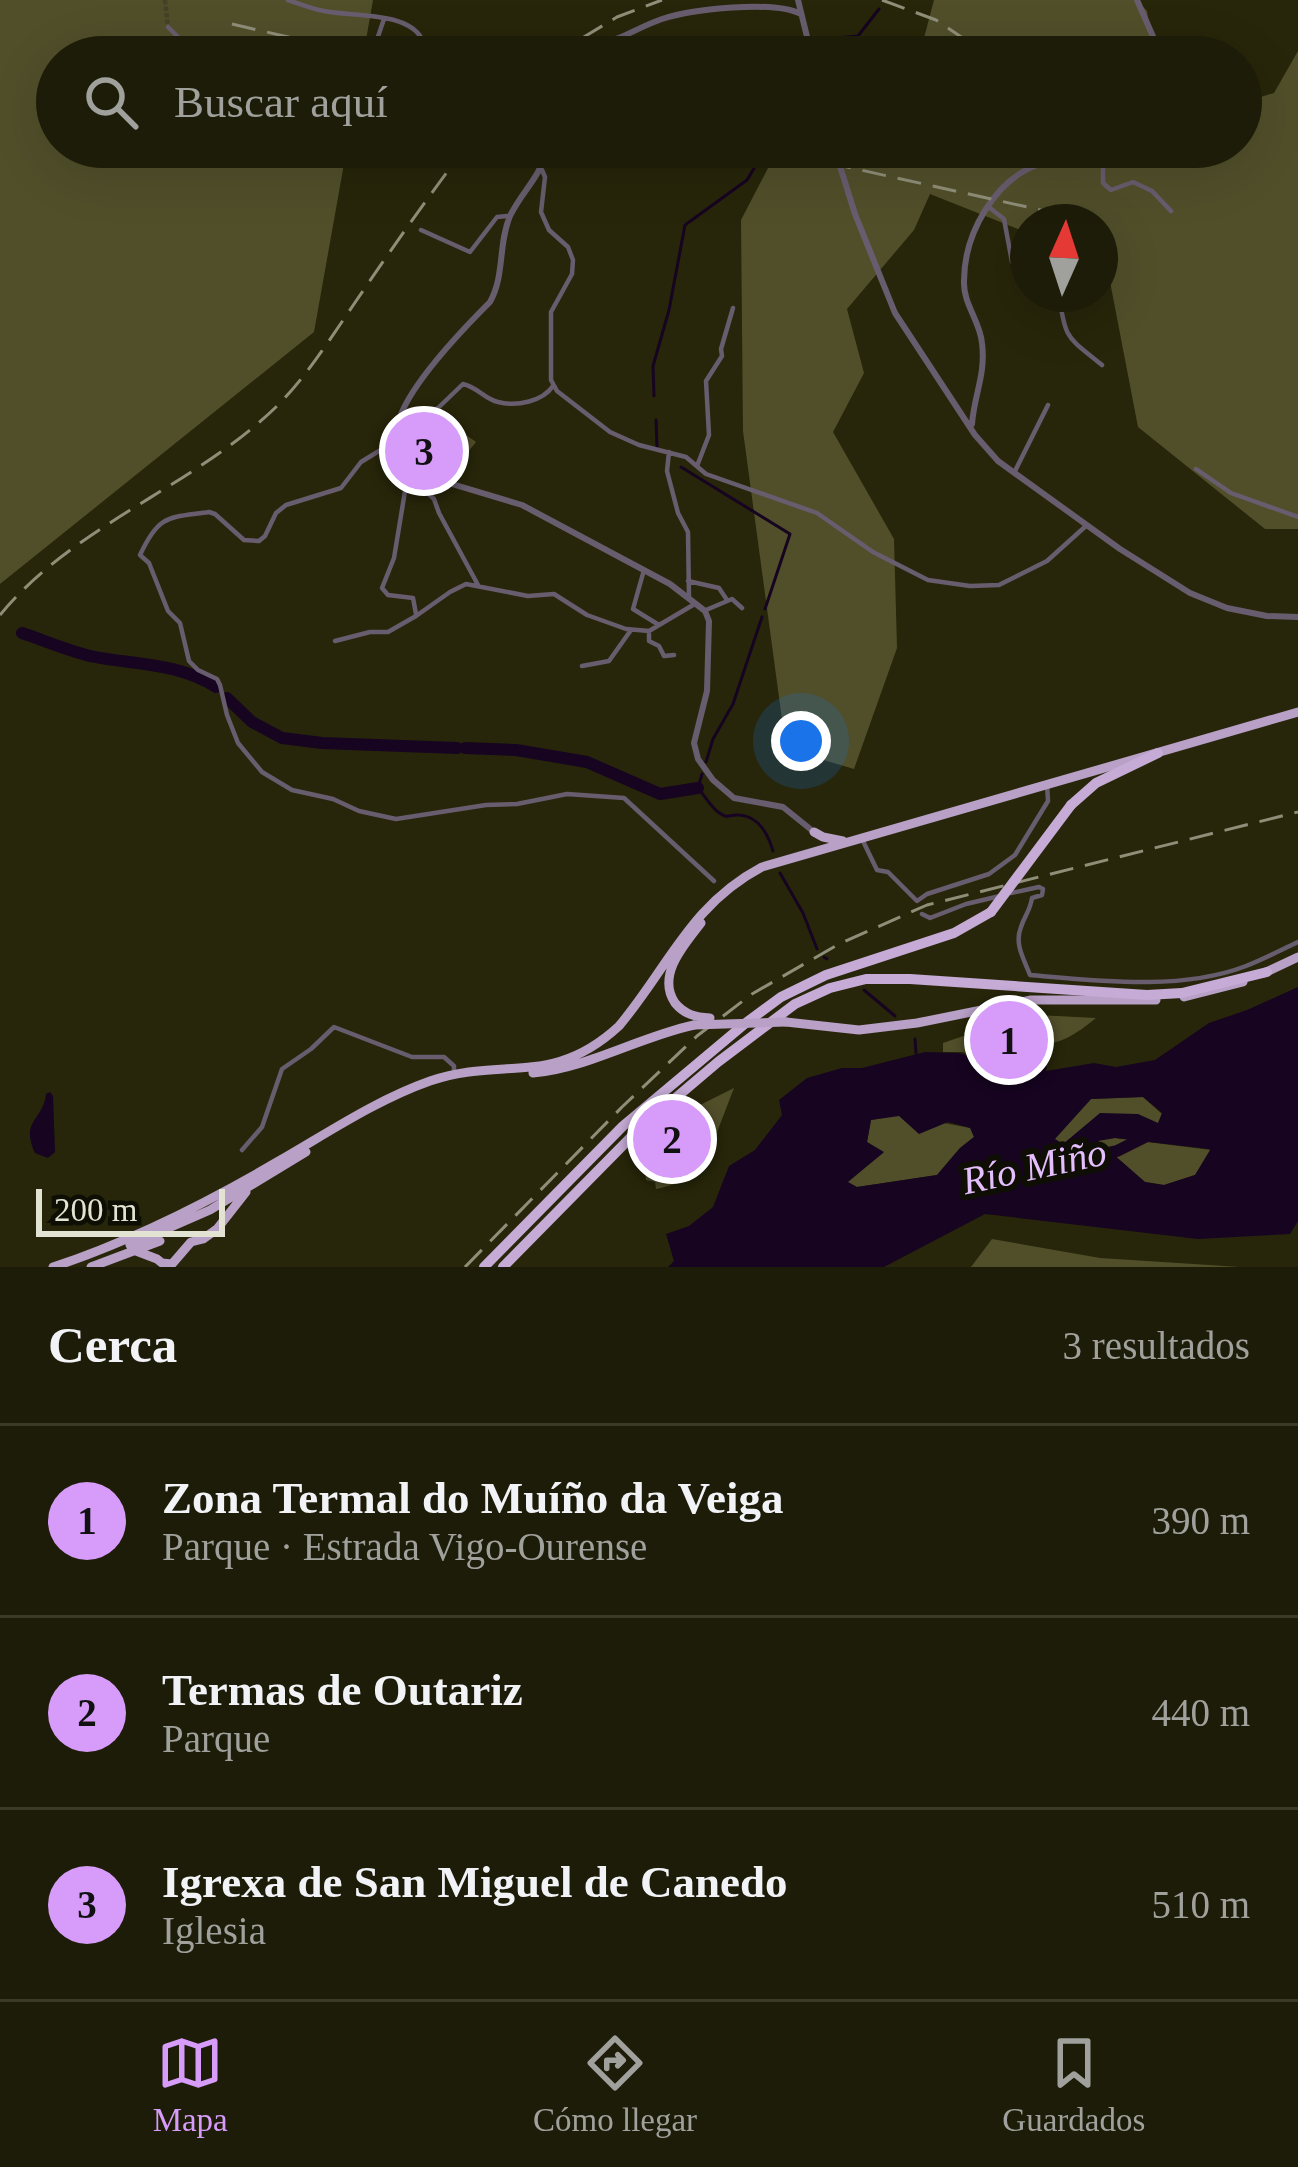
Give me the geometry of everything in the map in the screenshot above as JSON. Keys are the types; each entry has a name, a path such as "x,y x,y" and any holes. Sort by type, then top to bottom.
{"highway":[{"path":"53,1267 117,1245 248,1184 398,1094 454,1074 525,1069 580,1055 602,1042 632,1012 711,902 762,868 1298,712"},
{"path":"484,1267 623,1126 747,1022 781,997 826,975 954,933 991,912 1071,805 1096,783 1158,752"},
{"path":"814,832 846,842"},
{"path":"814,832 819,842 815,850"},
{"path":"711,902 678,955 668,981 680,1008 710,1018 859,1030 1031,1000 1175,998 1234,986 1298,957"},
{"path":"503,1267 655,1115 795,1004 830,988 866,979 910,979 1147,995 1198,990 1267,972"},
{"path":"171,1243 155,1247 162,1264 172,1264 171,1243 184,1219 418,1090 473,1078 548,1072 694,1025 786,1022"},
{"path":"91,1267 136,1251 203,1239 217,1229 248,1184"},
{"path":"70,1267 182,1223"},
{"path":"136,1251 157,1258"}],"street":[{"path":"288,0 323,11 400,22 420,36"},
{"path":"798,0 807,36"},
{"path":"1137,0 1153,36"},
{"path":"618,36 664,18 715,9 787,8 801,14"},
{"path":"378,36 384,19"},
{"path":"168,27 177,36"},
{"path":"841,168 895,313 975,435 998,461 1190,593 1228,608 1298,617"},
{"path":"972,428 981,385 982,341 964,281 975,231 1003,188 1032,168"},
{"path":"1105,168 1103,183 1111,190 1133,182 1151,190 1171,211"},
{"path":"542,170 511,215 500,250 499,286 410,395 397,440 412,472 522,505 644,570 705,611 709,621 707,692 694,743 698,759 712,781 734,798 783,807 814,832"},
{"path":"542,170 541,212 573,260 572,274 551,312 550,380 557,392 610,432 639,446 686,458 718,479 817,513 874,552 928,580 999,585 1046,561 1087,525"},
{"path":"988,206 1004,219 1010,251"},
{"path":"421,230 470,252 496,217 511,215"},
{"path":"697,466 710,435 706,381 722,356 733,308"},
{"path":"1062,312 1066,332 1077,347 1102,365"},
{"path":"398,427 412,410 422,414 438,408 463,384 498,403 532,401 548,394 554,385"},
{"path":"1014,473 1048,405"},
{"path":"397,440 361,462 341,488 286,505 259,541 244,539 209,512 166,519 152,532 140,555 149,563 168,611 183,629 189,661 217,679 238,743 262,772 292,790 396,819 517,805 567,794 624,798 714,881"},
{"path":"669,452 667,471 688,532 693,600"},
{"path":"409,467 394,557 382,588 388,595 412,598 416,616"},
{"path":"1196,469 1231,494 1298,517"},
{"path":"420,476 419,485 434,499 478,585"},
{"path":"644,570 633,609 659,625"},
{"path":"688,581 718,588 727,600"},
{"path":"335,641 388,632 466,584 528,596 554,594 587,615 649,632 693,600"},
{"path":"705,611 727,600 742,608"},
{"path":"582,666 609,661 631,629"},
{"path":"649,632 649,640 664,656 674,655"},
{"path":"862,838 877,871 888,872 917,901 989,874 1015,855 1048,801 1048,784"},
{"path":"922,914 930,918 966,904 1039,887 1042,895 1032,898 1017,943 1030,975 1102,981 1179,980 1243,968 1298,942"},
{"path":"242,1150 262,1127 282,1069 334,1027 412,1057 444,1057 454,1066 454,1074"}],"shaded area":[{"path":"0,0 373,0 367,36 36,36 36,168 343,168 314,332 0,584"},
{"path":"934,0 1137,0 1147,11 1151,36 925,36"},
{"path":"1298,51 1298,529 1265,529 1138,427 1116,312 1118,204 1010,204 1010,226 930,194 914,230 847,309 864,373 833,432 894,539 897,648 854,769 786,749 743,431 741,220 768,168 1262,168 1262,97 1274,93"},
{"path":"448,422 476,442 451,473 436,457 417,471 405,453 433,428 436,431"},
{"path":"1037,1015 1096,1018 1054,1043 1005,1044 991,1063 963,1052 943,1052 943,1043"},
{"path":"734,1088 709,1157 683,1180 656,1189 655,1182 646,1180 645,1171 638,1169 654,1142 682,1114"},
{"path":"1143,1097 1162,1114 1158,1124 1063,1144 1054,1139 1091,1099"},
{"path":"899,1115 971,1128 974,1137 937,1175 857,1187 847,1182 883,1153 867,1142 871,1120"},
{"path":"1097,1140 1211,1150 1195,1175 1164,1185 1145,1182"},
{"path":"992,1239 1100,1258 1240,1267 971,1267"}],"water":[{"name":"Río Miño","path":"1298,987 1298,1221 1290,1234 1198,1239 985,1214 884,1267 668,1267 674,1261 666,1234 689,1226 713,1207 729,1166 755,1150 782,1115 779,1100 807,1078 925,1052 959,1053 993,1065 1008,1047 1049,1049 1046,1071 1094,1063 1116,1067 1155,1060 1209,1023","holes":["1143,1097 1162,1113 1158,1123 1138,1114 1100,1113 1063,1144 1055,1139 1091,1099","899,1116 919,1134 948,1122 970,1128 974,1137 937,1175 857,1187 848,1182 884,1152 867,1142 871,1120","1115,1138 1210,1150 1195,1175 1164,1185 1145,1182 1098,1141"]},
{"path":"50,1092 55,1152 48,1158 35,1153 30,1134"}],"waterway":[{"path":"858,36 879,9"},
{"path":"654,396 653,366 685,225 747,180 754,168"},
{"path":"656,420 657,447"},
{"path":"681,467 790,534 765,609"},
{"path":"706,762 733,704 762,617"},
{"path":"22,633 86,655 173,669 216,687"},
{"path":"227,698 252,722 282,738 457,748"},
{"path":"465,748 516,750 587,762 660,794 698,788"},
{"path":"702,774 698,788 713,807 724,816 746,816 757,822 773,851"},
{"path":"780,873 817,949"},
{"path":"864,990 895,1016"},
{"path":"915,1039 916,1053"},
{"name":"Río Miño","path":"1098,1155 1151,1134"}],"tunnel":[{"path":"165,0 168,27"}],"railway":[{"path":"586,36 617,17 662,0"},
{"path":"882,0 936,20 960,36"},
{"path":"232,24 284,36"},
{"path":"0,615 63,555 209,460 277,406 318,357 451,168"},
{"path":"852,168 1014,204"},
{"path":"465,1267 697,1036 752,994 839,944 927,905 1298,812"}],"place":[{"name":"Igrexa de San Miguel de Canedo","path":"424,451"},
{"name":"Zona Termal do Muíño da Veiga","path":"1009,1040"},
{"name":"Termas de Outariz","path":"672,1139"}]}
